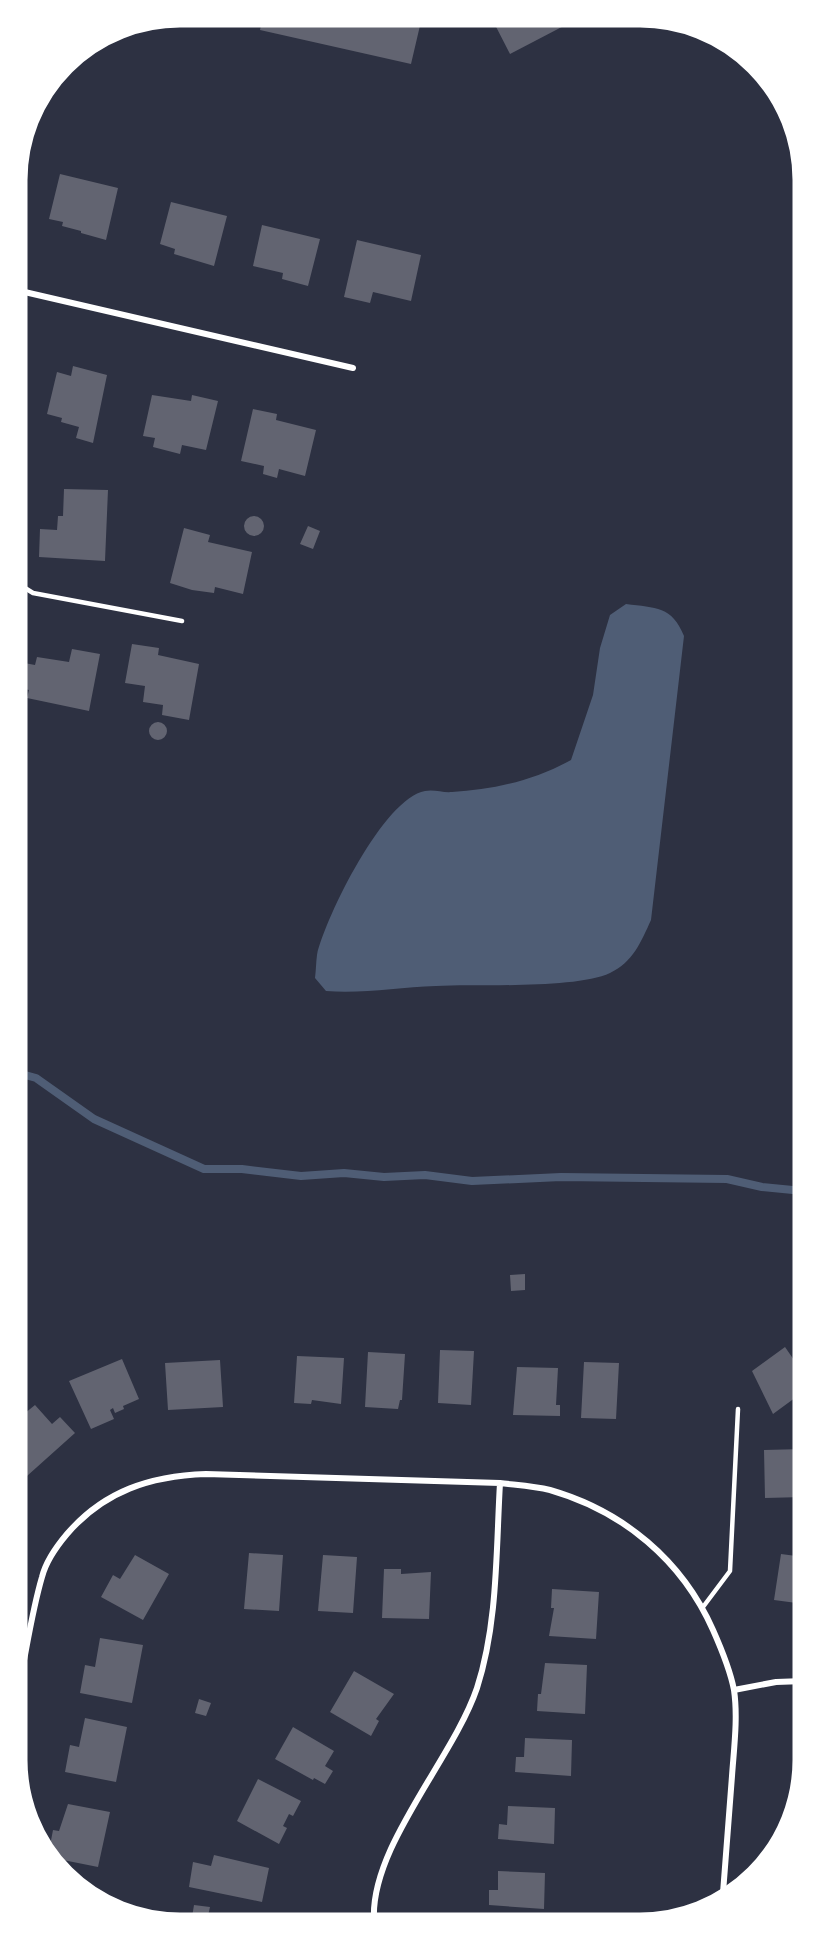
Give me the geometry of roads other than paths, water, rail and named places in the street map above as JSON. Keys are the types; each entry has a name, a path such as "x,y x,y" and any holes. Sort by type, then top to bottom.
{"street":[{"path":"26,292 353,368"},
{"path":"26,1652 42,1576 55,1549 81,1518 110,1496 141,1483 171,1475 206,1474 500,1483 548,1490 586,1503 618,1520 655,1546 684,1577 703,1607 721,1648 734,1690 735,1740 723,1889"},
{"path":"374,1914 378,1884 387,1857 460,1726 477,1688 491,1621 500,1483"},
{"path":"734,1690 776,1682 794,1681"}],"lane":[{"path":"26,589 33,593 182,621"},
{"path":"703,1607 730,1571 738,1409"}],"water":[{"path":"626,604 662,610 674,619 684,636 651,920 640,944 630,957 610,973 574,982 422,987 354,992 326,991 315,978 317,955 323,937 344,888 359,861 392,814 409,798 425,791 452,792 498,786 543,773 571,760 593,695 600,648 610,615"}],"waterway":[{"path":"26,1075 36,1078 94,1119 204,1169 242,1169 301,1176 344,1173 384,1177 425,1175 472,1181 561,1177 727,1179 762,1187 794,1190"}]}
